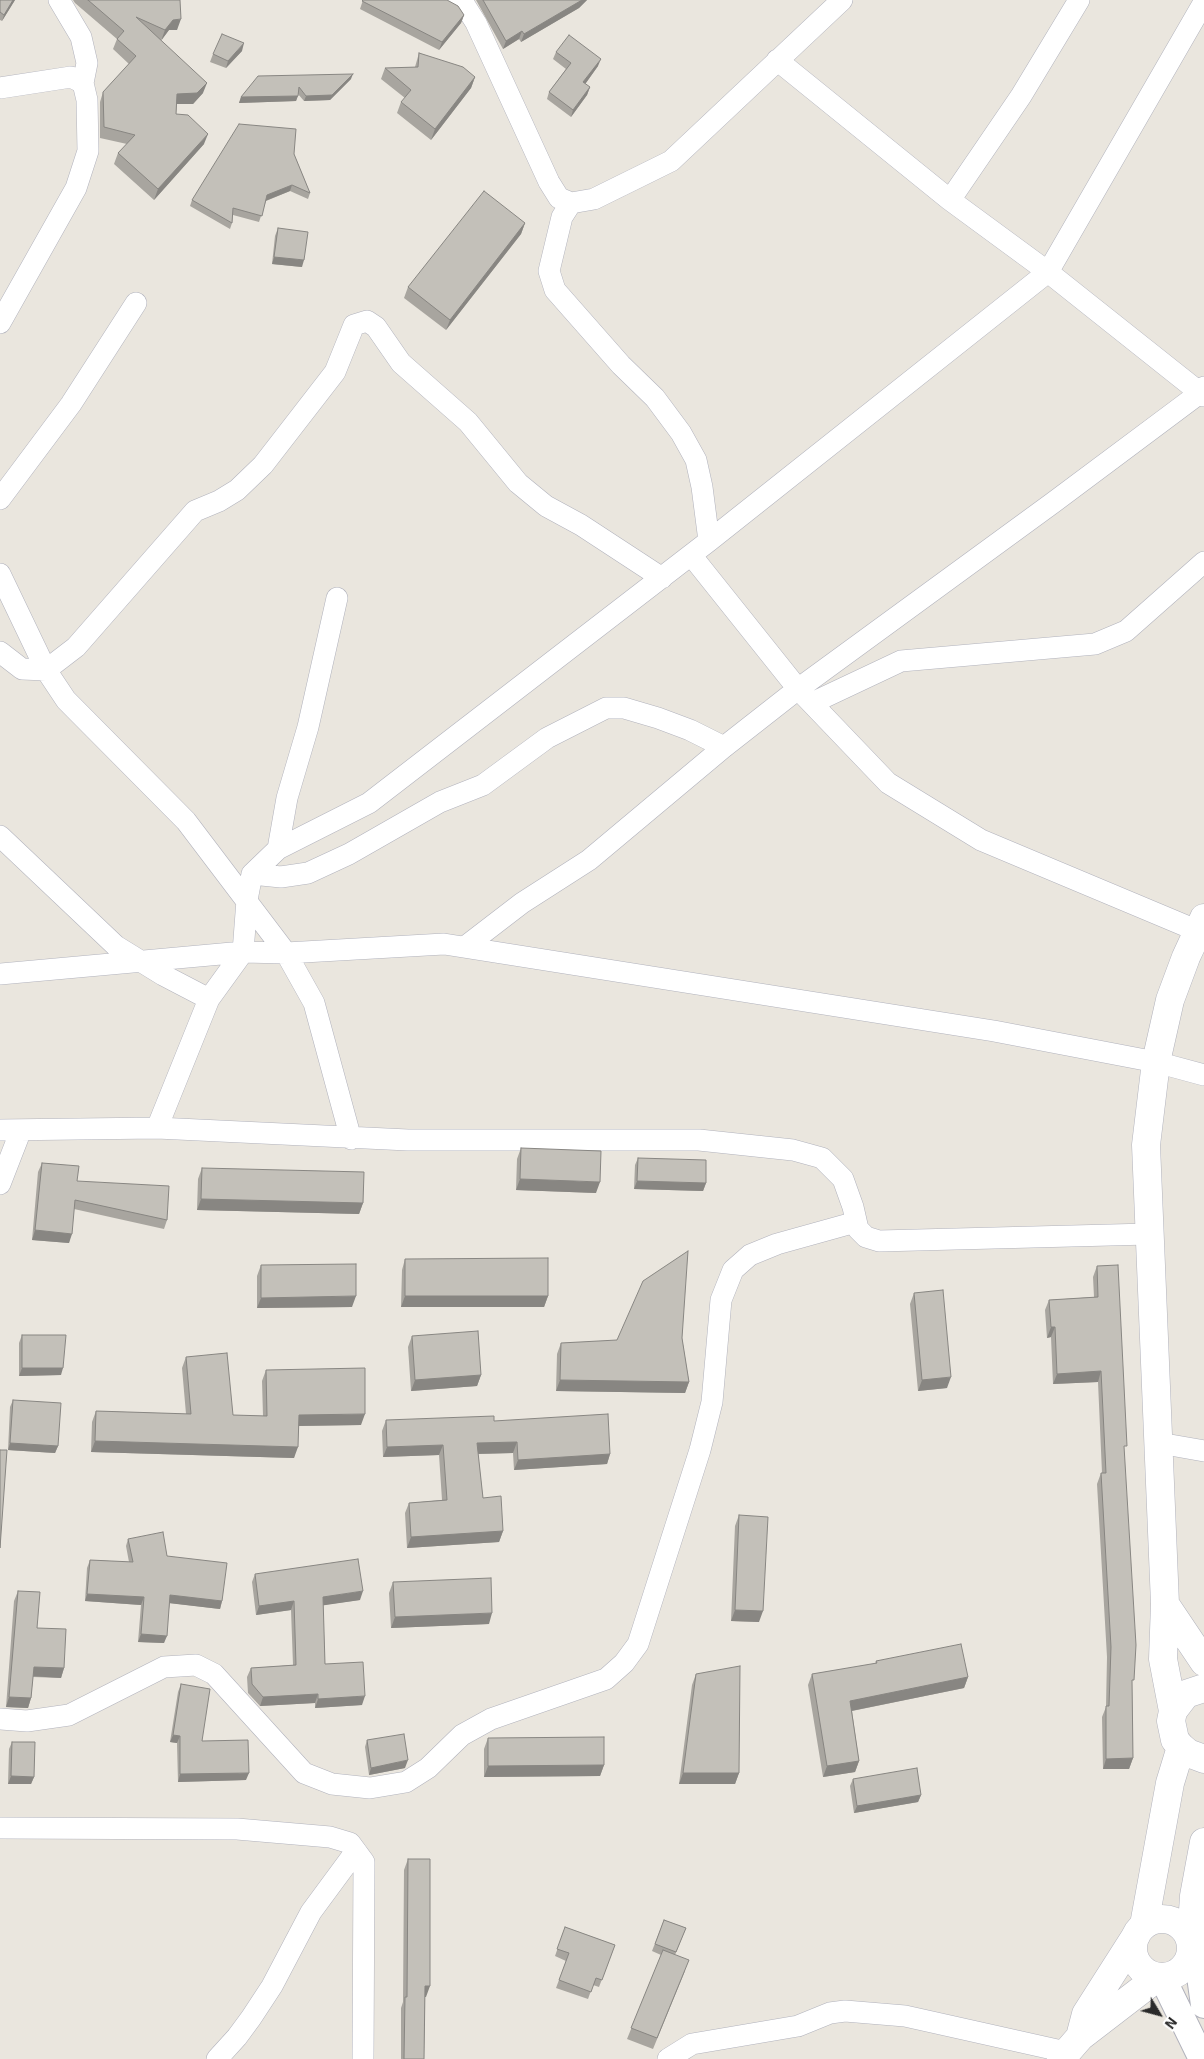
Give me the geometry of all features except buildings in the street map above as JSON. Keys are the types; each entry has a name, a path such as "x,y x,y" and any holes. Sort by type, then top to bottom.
{"main road":[{"path":"1160,1977 1145,1972 1136,1961 1133,1947 1141,1929 1170,1783 1192,1753 1172,1731 1173,1712 1163,1659 1165,1604 1146,1145 1156,1062 1170,1000 1186,957 1201,925"},
{"path":"1165,1604 1204,1662"},
{"path":"1173,1712 1186,1694 1204,1688"},
{"path":"1069,2049 1160,1977 1177,1974 1187,1963 1191,1945 1194,1896 1203,1852"},
{"path":"1069,2049 1086,2014 1141,1929 1162,1919 1172,1920 1181,1925 1191,1945"}],"street":[{"path":"0,323 76,188 88,151 87,100 83,82 87,63 81,37 59,0"},
{"path":"454,0 464,4 476,23 559,198 571,203 594,199 671,161 842,0"},
{"path":"950,200 1021,96 1079,0"},
{"path":"157,1128 209,999 242,952 247,900 252,874 278,849 369,803 662,578 1048,272 1204,2"},
{"path":"466,946 522,903 589,860 724,747 805,696 1054,502 1203,392 1048,272 950,200 777,60"},
{"path":"0,88 71,77 83,82"},
{"path":"571,203 562,217 549,271 556,290 621,365 655,398 681,433 696,460 702,487 709,541"},
{"path":"0,499 71,404 136,303"},
{"path":"0,652 22,669 46,670 76,647 195,511 237,490 263,465 335,372 354,326 367,321 376,327 401,363 468,422 518,483 546,506 581,524 662,578"},
{"path":"690,555 805,696 888,783 981,840 1201,925"},
{"path":"805,696 901,661 1095,644 1126,631 1204,562"},
{"path":"0,574 46,670 66,700 186,821 286,953 314,1003 351,1139"},
{"path":"278,849 287,798 308,727 336,598"},
{"path":"252,874 281,877 308,873 341,858 440,802 483,785 547,738 606,708 624,708 658,718 690,730 724,747"},
{"path":"0,836 116,946 141,962 209,999"},
{"path":"0,974 242,952 286,953 444,944 994,1031 1156,1062 1204,1075"},
{"path":"0,1130 157,1128 351,1139 699,1140 792,1150 822,1158 843,1179 858,1229 866,1237 880,1242 1149,1234"},
{"path":"0,1184 21,1130"},
{"path":"0,1719 27,1721 69,1715 164,1667 196,1665 214,1674 304,1773 332,1784 370,1788 406,1782 428,1768 462,1735 491,1719 606,1680 624,1663 638,1644 700,1450 712,1402 721,1300 733,1270 750,1255 778,1244 856,1222"},
{"path":"1159,1443 1204,1451"},
{"path":"0,1828 237,1829 330,1837 350,1843 364,1862 363,2059"},
{"path":"217,2059 251,2018 272,1986 311,1912 356,1851"},
{"path":"1191,1945 1199,1969 1204,2005"},
{"path":"1160,1977 1202,2059"},
{"path":"668,2059 692,2044 798,2026 830,2013 845,2011 905,2016 1069,2049"}]}
